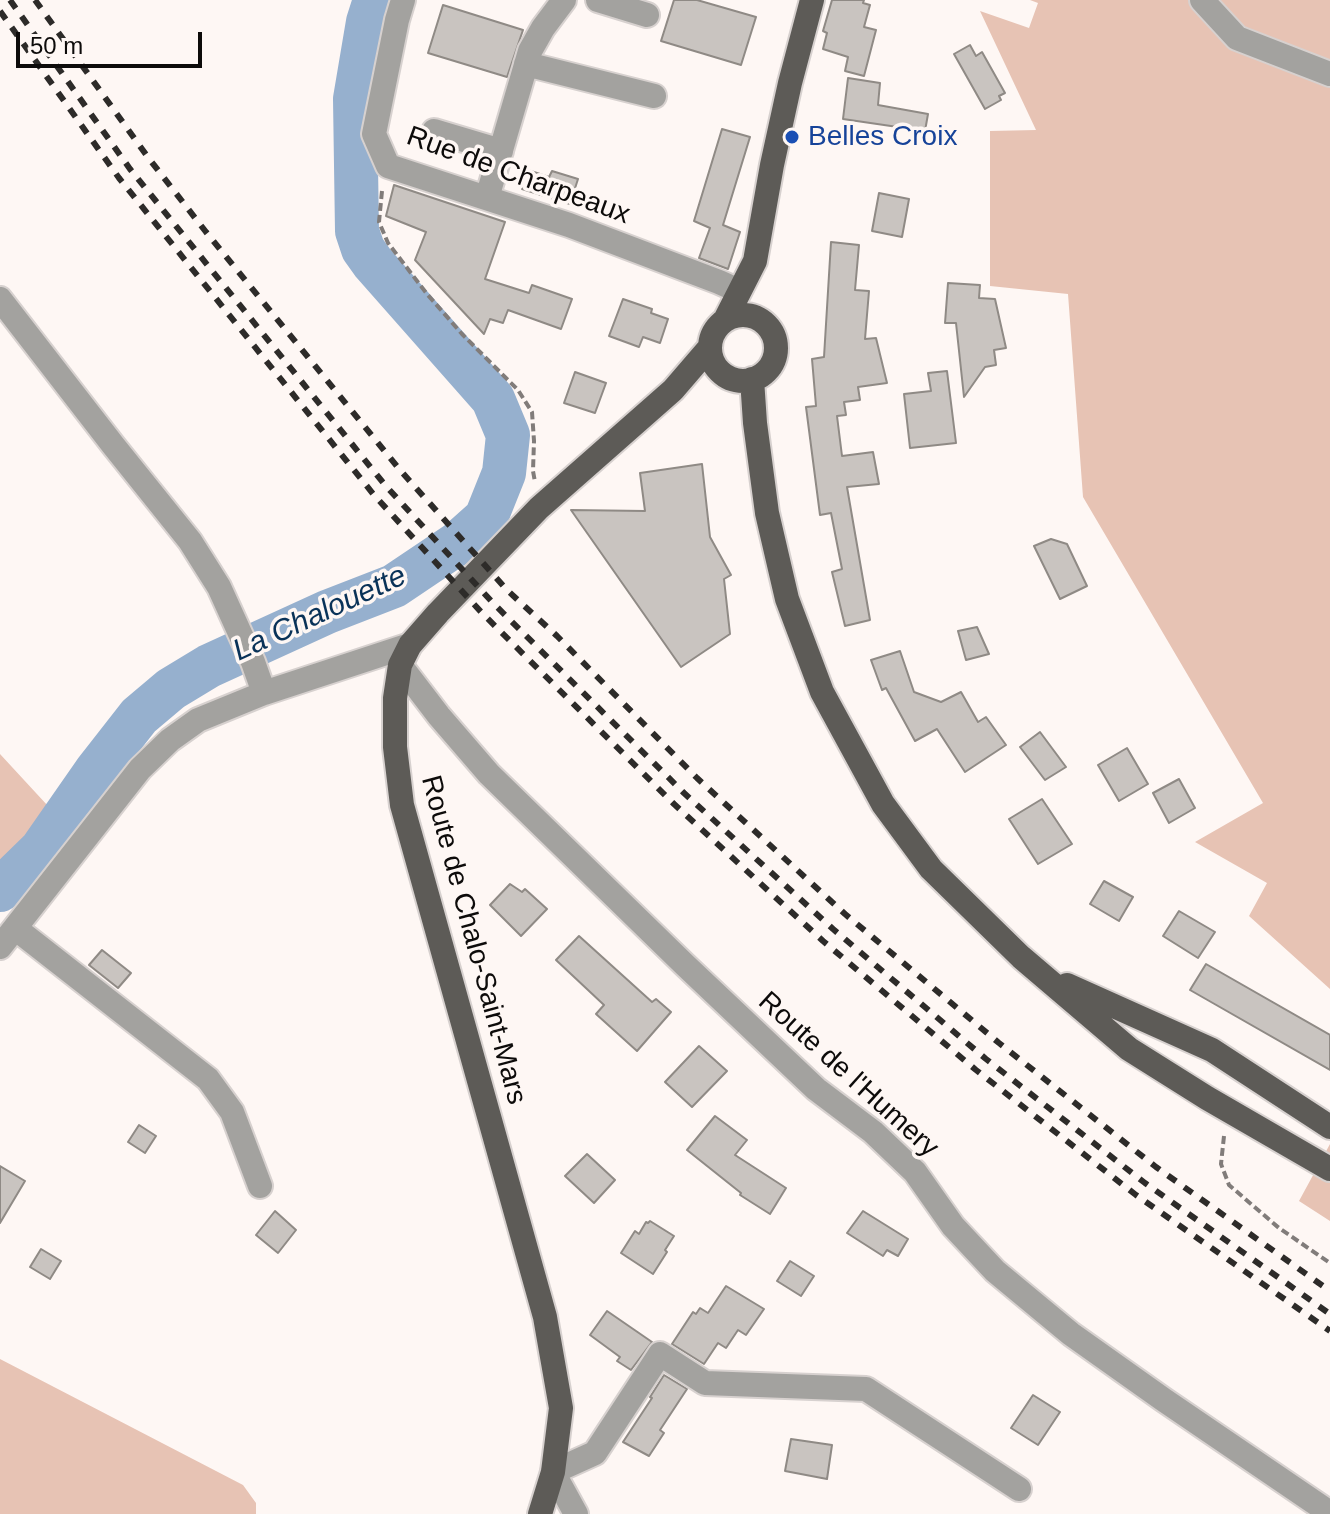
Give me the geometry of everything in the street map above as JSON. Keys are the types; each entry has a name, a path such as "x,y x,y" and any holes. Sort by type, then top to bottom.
{"main road":[{"path":"762,321 755,261 772,165 812,0"},
{"path":"405,655 438,613 539,508 673,390 710,347 717,327 725,320 755,261"},
{"path":"710,347 716,366 732,379 752,379 761,375 774,358 774,338 770,328 762,321 744,315 725,320"},
{"path":"673,390 723,374"},
{"path":"752,379 770,528 787,599 822,692 883,804 931,869 1021,957 1129,1049 1330,1169"},
{"name":"Route de Chalo-Saint-Mars","path":"405,655 395,698 395,747 402,805 545,1317 561,1408 553,1472 540,1514"},
{"path":"1043,975 1212,1050 1330,1127"},
{"path":"1129,1049 1143,1019"}],"street":[{"name":"Rue de Charpeaux","path":"403,0 374,134 388,166 569,225 739,291"},
{"path":"487,198 530,51 564,0"},
{"path":"598,0 647,15"},
{"path":"1202,0 1237,38 1330,74"},
{"path":"526,64 654,96"},
{"path":"434,131 501,151"},
{"path":"0,299 190,541 219,587 264,693"},
{"path":"260,1186 232,1112 208,1079 8,938 140,769 170,740 198,720 264,693 405,655"},
{"name":"Route de l'Humery","path":"405,655 439,716 489,774 816,1089 873,1132 915,1172 953,1226 995,1271 1071,1334 1330,1513"},
{"path":"576,1514 553,1472 595,1453 660,1354 705,1383 866,1389 1019,1489"}],"path":[{"path":"388,166 379,222 388,243 462,334 518,390 532,412 533,471 539,508"},
{"path":"1229,1110 1221,1164 1229,1185 1279,1228 1330,1263"}],"shaded area":[{"path":"1030,0 1330,0 1330,989 1249,916 1267,883 1195,842 1263,803 1083,497 1068,294 990,286 990,131 1036,130 980,11 1029,28 1038,3"},
{"path":"0,754 72,832 37,874 0,910"},
{"path":"1330,1144 1330,1221 1299,1201"},
{"path":"0,1359 243,1485 256,1503 256,1514 0,1514"}],"building":[{"path":"674,0 697,0 756,17 741,65 661,41"},
{"path":"832,0 864,0 863,3 870,5 864,27 876,30 864,76 845,71 848,57 823,49 827,33 823,31"},
{"path":"443,5 523,30 507,77 428,53"},
{"path":"970,45 976,56 982,52 1005,93 999,96 1001,100 985,109 954,54"},
{"path":"848,78 880,83 878,105 928,114 925,131 843,119"},
{"path":"722,129 750,137 723,225 740,232 728,269 699,258 710,228 694,221"},
{"path":"528,170 549,177 552,171 578,179 570,204 522,189"},
{"path":"394,185 505,222 485,279 529,293 532,285 572,299 561,329 508,310 503,323 490,319 484,334 415,260 426,232 386,216"},
{"path":"879,193 909,199 902,237 872,231"},
{"path":"831,242 859,245 855,290 869,291 865,339 876,338 887,383 858,387 860,400 844,402 846,415 837,416 842,456 873,452 879,484 847,487 870,620 845,626 832,572 842,569 831,513 820,515 806,407 816,406 812,359 824,357"},
{"path":"948,283 980,285 979,298 995,299 1006,348 994,350 996,365 985,367 964,397 956,323 945,323"},
{"path":"623,299 652,309 651,313 668,319 660,343 643,337 639,347 609,336"},
{"path":"947,371 956,443 910,448 904,394 931,391 928,373"},
{"path":"575,372 606,383 595,413 564,403"},
{"path":"702,464 710,537 731,575 724,579 730,634 681,667 571,510 645,511 640,473"},
{"path":"1051,539 1067,544 1087,586 1060,599 1034,546"},
{"path":"977,627 989,654 966,660 958,631"},
{"path":"900,651 914,692 941,702 961,692 978,722 986,717 1006,745 965,772 937,729 915,741 886,688 882,690 871,660"},
{"path":"1040,732 1066,767 1045,780 1020,747"},
{"path":"1127,748 1148,784 1119,801 1098,765"},
{"path":"1179,779 1195,808 1169,823 1153,793"},
{"path":"1042,799 1072,844 1038,864 1009,819"},
{"path":"1104,881 1133,897 1119,921 1090,904"},
{"path":"510,884 522,892 525,889 547,909 521,936 490,905"},
{"path":"1179,911 1215,932 1198,958 1163,936"},
{"path":"579,936 652,1002 656,999 671,1012 637,1051 596,1014 604,1005 556,960"},
{"path":"102,950 131,973 118,988 89,965"},
{"path":"1206,964 1330,1035 1330,1070 1190,990"},
{"path":"699,1046 727,1071 692,1107 665,1082"},
{"path":"715,1116 747,1140 735,1155 786,1188 770,1214 740,1195 687,1150"},
{"path":"139,1125 156,1136 145,1153 128,1142"},
{"path":"587,1154 615,1180 594,1203 565,1176"},
{"path":"0,1166 25,1181 0,1223"},
{"path":"275,1211 296,1230 278,1253 256,1235"},
{"path":"863,1211 908,1239 898,1256 887,1250 883,1256 847,1233"},
{"path":"650,1221 674,1236 653,1274 621,1253 635,1231 639,1234 646,1222"},
{"path":"41,1249 61,1261 50,1279 30,1267"},
{"path":"790,1261 814,1276 801,1296 777,1281"},
{"path":"726,1286 764,1309 746,1335 738,1330 726,1348 718,1343 704,1364 672,1344 693,1312 696,1314 700,1308 708,1313"},
{"path":"607,1311 652,1342 631,1370 617,1361 620,1357 590,1335"},
{"path":"664,1375 687,1389 660,1430 664,1433 649,1456 623,1442"},
{"path":"1033,1395 1060,1412 1038,1445 1011,1428"},
{"path":"791,1439 832,1445 827,1479 785,1471"}],"waterway":[{"name":"La Chalouette","path":"0,890 41,850 139,716 171,689 209,666 327,612 394,586 458,543 486,518 504,473 508,435 493,399 373,263 363,249 357,231 355,99 368,22 375,0"}],"railway":[{"path":"10,0 130,169 385,485 493,603 684,793 833,929 986,1059 1145,1183 1330,1314"},
{"path":"35,0 147,156 206,232 400,470 507,590 557,636 697,778 845,914 999,1043 1156,1167 1330,1291"},
{"path":"0,11 119,178 374,495 482,613 674,804 823,941 976,1070 1136,1195 1330,1331"}],"place":[{"name":"Belles Croix","path":"792,137"}]}
